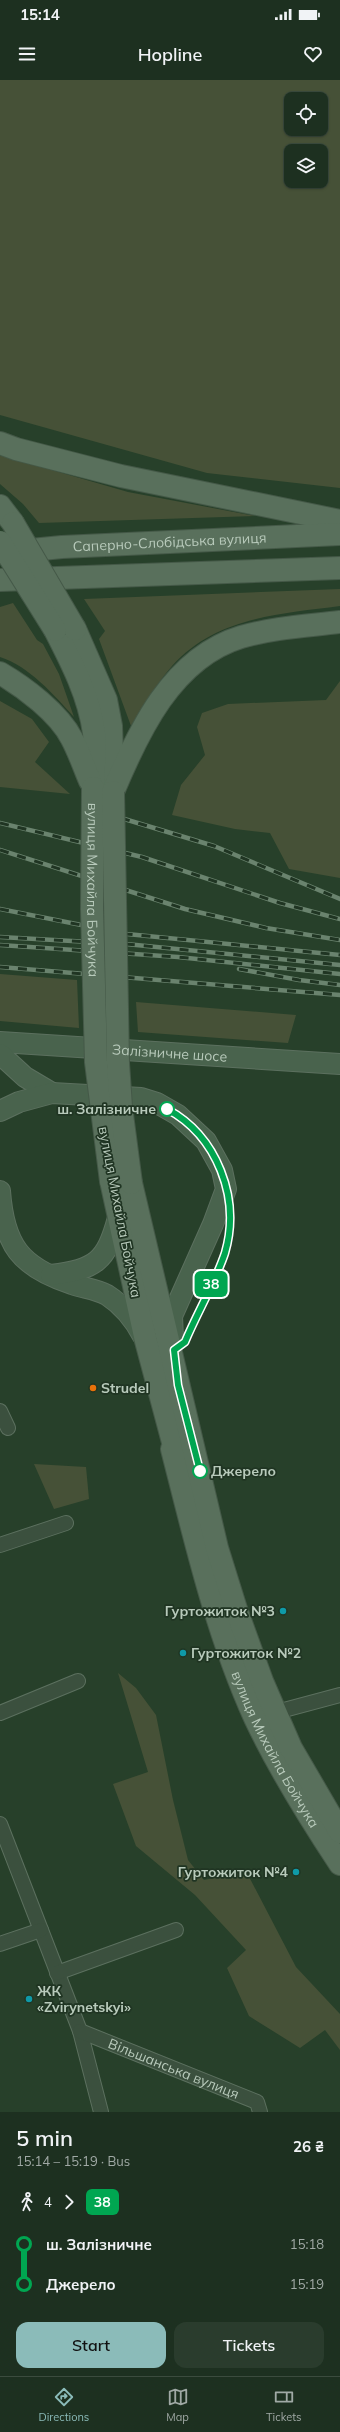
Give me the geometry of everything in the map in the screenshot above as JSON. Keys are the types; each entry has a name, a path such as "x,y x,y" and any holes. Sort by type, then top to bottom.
{"main road":[{"path":"0,443 121,476 340,521"},
{"name":"вулиця Михайла Бойчука","path":"0,506 13,523 65,629 106,700 112,749 103,790 92,909 96,1062 121,1182 178,1385 217,1548 248,1647 265,1715 292,1790 340,1864"},
{"name":"Саперно-Слобідська вулиця","path":"0,553 62,547 340,534"},
{"path":"0,543 62,547"},
{"name":"вулиця Михайла Бойчука","path":"0,543 65,629"},
{"path":"0,580 340,568"},
{"path":"0,594 106,577"},
{"path":"0,673 22,686 52,714 72,738 103,790 143,725 169,690 200,658 221,645 241,637 270,631 340,622"},
{"name":"вулиця Михайла Бойчука","path":"121,1182 118,1218 146,1341 174,1446 172,1449 199,1554 229,1651 265,1715 309,1781 340,1832"}],"street":[{"name":"Залізничне шосе","path":"0,1042 340,1064"},
{"path":"0,1054 24,1077 52,1093"},
{"path":"0,1111 19,1102 52,1093 141,1098 157,1103 178,1114 196,1129 206,1141 222,1170 226,1189 213,1224 172,1316 171,1327 178,1385"},
{"path":"0,1191 6,1230 13,1246 24,1261 37,1270 106,1294 133,1318 146,1341"},
{"path":"50,1275 74,1272 91,1266 111,1244 118,1218"},
{"path":"0,1411 8,1428"},
{"path":"0,1545 66,1523"},
{"path":"0,1713 78,1681"},
{"path":"265,1715 340,1695"},
{"path":"0,1824 80,2031 101,2112"},
{"path":"0,1944 41,1930"},
{"path":"58,1973 176,1930"},
{"name":"Вільшанська вулиця","path":"80,2031 257,2102 260,2112"}],"green space":[{"path":"0,80 340,80 340,488 207,473 0,415"},
{"path":"0,455 128,492 255,516 39,523 23,504 0,484"},
{"path":"340,589 340,606 294,612 250,621 228,628 208,637 189,650 172,666 155,688 131,726 99,639 105,631 84,599"},
{"path":"13,603 37,640 43,644 59,674 74,717 31,674 11,661 0,657 0,607"},
{"path":"340,681 340,878 289,869 270,833 235,829 172,815 181,785 205,755 197,727 202,713 228,704 326,700"},
{"path":"0,701 32,719 49,742 35,762 70,794 0,787"},
{"path":"0,974 77,980 79,1028 0,1021"},
{"path":"136,1002 296,1015 288,1043 138,1032"},
{"path":"34,1464 86,1467 89,1499 54,1509"},
{"path":"118,1673 136,1688 156,1715 173,1800 188,1860 204,1880 246,1871 296,1967 340,2014 340,2050 325,2030 300,2048 249,2016 227,1968 246,1950 195,1895 136,1846 113,1784 148,1772"}],"railway":[{"path":"121,818 214,846 340,899"},
{"path":"0,823 142,857 280,903 340,919"},
{"path":"0,850 185,909 266,928 340,940"},
{"path":"0,909 127,934 340,955"},
{"path":"0,937 126,944 340,965"},
{"path":"0,945 178,957 340,974"},
{"path":"0,967 340,995"},
{"path":"239,969 299,980 340,985"}],"bus line":[{"name":"38","path":"167,1109 178,1114 196,1129 216,1157 222,1170 230,1214 228,1237 224,1254 185,1342 174,1350 178,1385 200,1471"}],"place":[{"name":"ш. Залізничне","path":"167,1109"},
{"name":"Strudel","path":"93,1388"},
{"name":"Джерело","path":"200,1471"},
{"name":"Гуртожиток №3","path":"283,1611"},
{"name":"Гуртожиток №2","path":"183,1653"},
{"name":"Гуртожиток №4","path":"296,1872"},
{"name":"ЖК «Zvirynetskyi»","path":"29,1999"}]}
